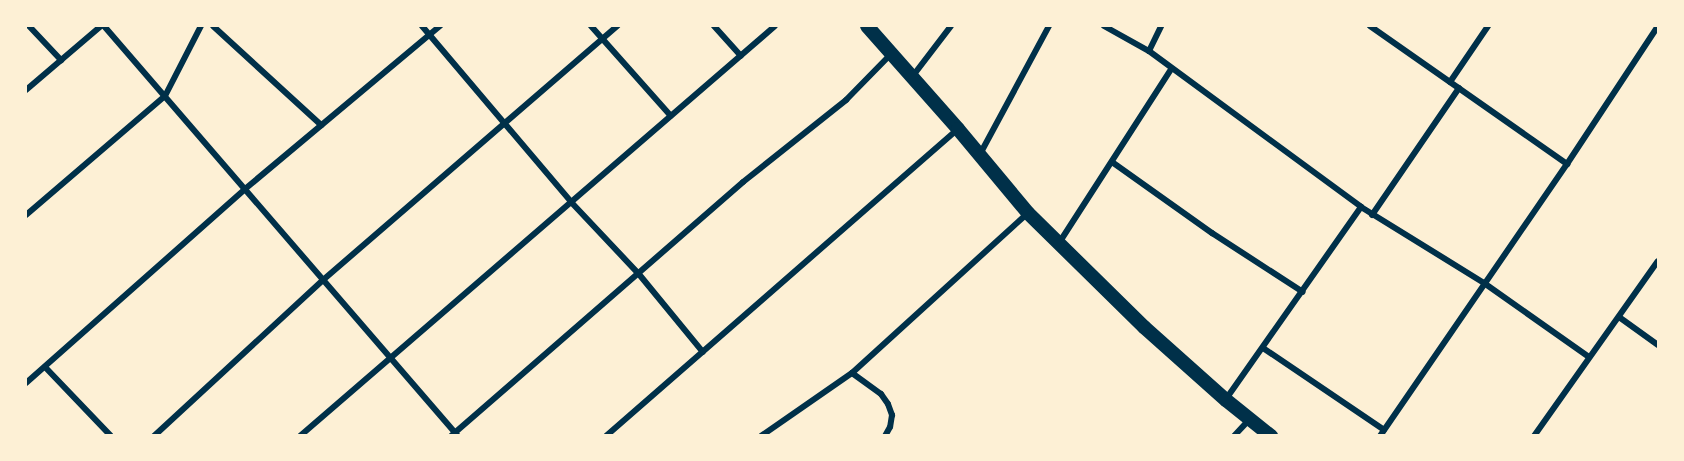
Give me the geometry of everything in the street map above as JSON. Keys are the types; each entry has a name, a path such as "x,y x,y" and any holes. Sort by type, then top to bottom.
{"main road":[{"path":"867,26 1028,213 1144,327 1226,400 1271,435"}],"street":[{"path":"29,26 61,60"},
{"path":"26,90 102,26 165,96 455,434 743,182 846,100 891,54"},
{"path":"26,215 165,96 201,26"},
{"path":"213,26 321,125"},
{"path":"422,26 571,202 638,273 703,352"},
{"path":"26,383 245,189 440,26"},
{"path":"591,26 671,116"},
{"path":"154,435 323,280 616,26"},
{"path":"714,26 741,56"},
{"path":"300,435 775,26"},
{"path":"912,78 951,26"},
{"path":"979,157 1049,26"},
{"path":"1104,26 1149,51 1361,207 1484,283 1589,357"},
{"path":"1149,51 1161,26"},
{"path":"1370,26 1567,164"},
{"path":"1449,82 1488,26"},
{"path":"1263,348 1382,433 1567,164 1655,27"},
{"path":"1059,244 1171,69"},
{"path":"1372,214 1459,88"},
{"path":"606,435 958,129"},
{"path":"1112,162 1212,233 1303,292"},
{"path":"1226,400 1361,207"},
{"path":"761,435 852,373 1028,213"},
{"path":"1534,435 1659,261"},
{"path":"1619,317 1659,345"},
{"path":"45,366 111,435"},
{"path":"852,373 881,394 888,404 891,421 885,435"},
{"path":"1234,435 1249,419"}]}
